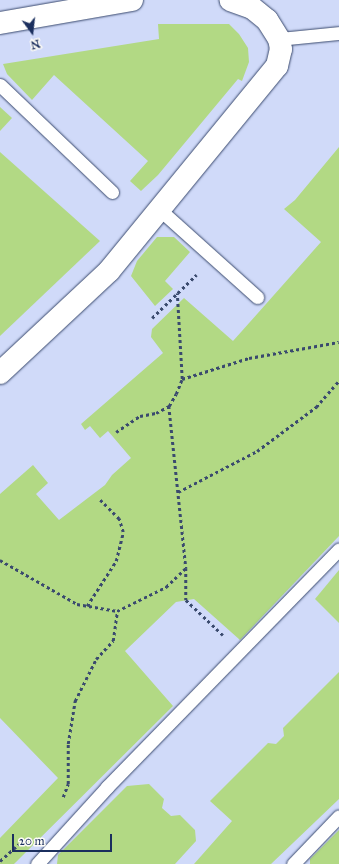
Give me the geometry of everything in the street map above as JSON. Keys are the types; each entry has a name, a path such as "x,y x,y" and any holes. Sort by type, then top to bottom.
{"street":[{"path":"0,23 132,0"},
{"path":"0,373 109,271 277,66 281,49 279,39 267,20 252,8 230,0"}],"lane":[{"path":"279,39 339,33"},
{"path":"0,85 112,192"},
{"path":"159,209 256,297"},
{"path":"37,864 108,787 339,550"},
{"path":"293,864 339,816"}],"path":[{"path":"152,318 214,259"},
{"path":"116,432 140,416 156,413 168,406 182,379 177,293"},
{"path":"182,379 248,358 339,342"},
{"path":"178,492 257,451 316,407 339,381"},
{"path":"168,406 186,568 186,600 241,652"},
{"path":"87,606 116,560 123,532 119,519 100,500"},
{"path":"0,560 77,604 117,611 166,587 186,568"},
{"path":"62,802 68,784 68,744 74,701 96,659 113,641 117,611"},
{"path":"0,861 25,838"}],"shaded area":[{"path":"0,0 339,0 339,864 0,864"}],"green space":[{"path":"158,24 229,24 239,34 248,48 249,62 242,81 238,79 158,175 141,191 130,181 148,161 54,75 32,100 7,74 3,64 159,39"},
{"path":"0,107 12,118 0,131"},
{"path":"339,147 339,536 240,640 194,599 176,602 125,651 173,706 14,864 0,864 0,838 58,778 0,718 0,494 33,465 48,483 36,494 59,520 105,485 112,475 131,458 108,431 100,438 90,426 85,430 81,424 163,353 151,337 152,329 184,298 233,341 321,242 284,209 295,200"},
{"path":"0,152 100,241 0,336"},
{"path":"157,237 174,237 190,252 165,281 173,289 155,306 131,276 137,261"},
{"path":"339,570 339,623 315,599"},
{"path":"339,672 339,799 271,864 194,864 232,821 210,801 268,743 276,744 284,736 283,728"},
{"path":"149,784 164,799 162,808 171,816 180,815 195,830 196,841 175,864 57,864 58,855 127,786"},
{"path":"339,830 339,864 310,864 310,859"}]}
